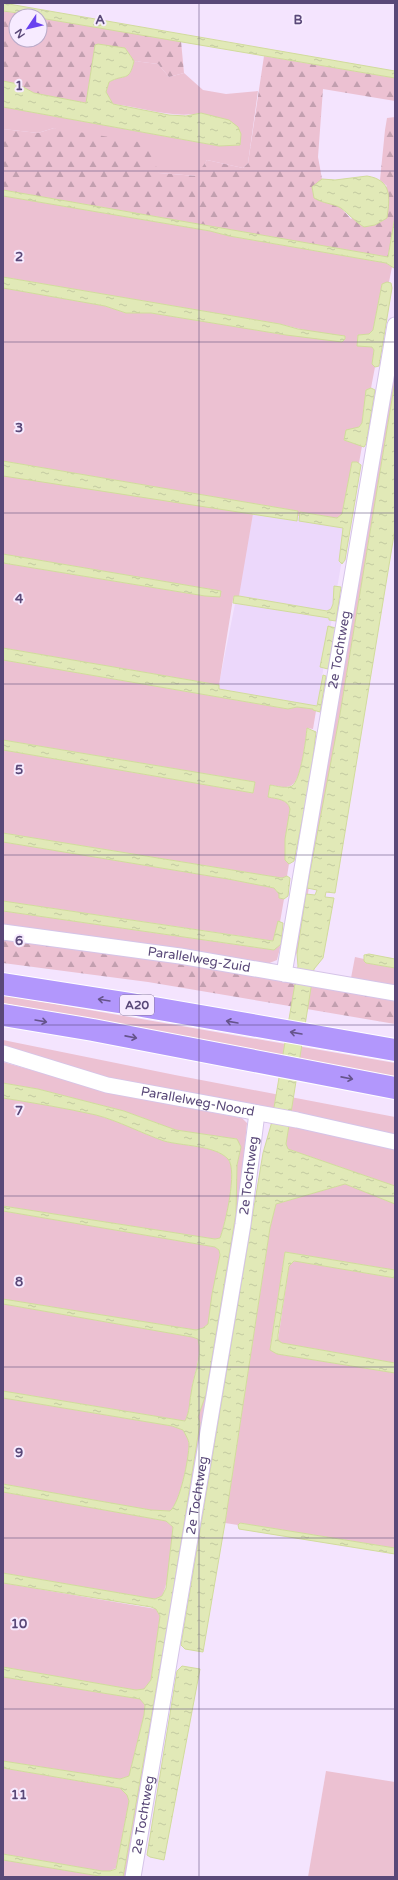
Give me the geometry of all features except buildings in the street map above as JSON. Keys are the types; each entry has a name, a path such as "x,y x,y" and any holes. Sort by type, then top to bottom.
{"highway":[{"name":"A20","path":"3,984 131,1004 395,1050"},
{"path":"3,1015 266,1062 395,1088"}],"street":[{"name":"2e Tochtweg","path":"288,974 395,325"},
{"name":"Parallelweg-Zuid","path":"3,932 180,956 395,993"},
{"name":"Parallelweg-Noord","path":"3,1053 107,1085 296,1120 395,1142"},
{"name":"2e Tochtweg","path":"134,1877 262,1114"}],"shaded area":[{"path":"253,514 296,521 298,516 348,524 317,706 218,689"}],"green space":[{"path":"3,11 8,12 8,48 48,48 48,19 181,41 184,73 169,77 158,64 134,61 125,48 95,45 86,103 34,93 18,84 3,81"},
{"path":"264,56 395,78 395,101 323,89 318,157 322,179 312,187 342,209 351,219 387,186 380,180 385,130 387,118 395,117 395,216 388,257 3,190 3,129 38,133 54,128 146,143 159,173 196,176 207,160 243,168 248,163"},
{"path":"134,61 158,64 169,77 184,73 203,90 226,94 258,91 248,163 243,168 207,160 197,176 159,173 54,128 38,133 3,129 3,107 219,146 240,145 201,113 179,115 168,114 113,104 106,92 109,82 128,75"},
{"path":"3,196 386,263 392,267 389,282 382,284 373,330 369,334 358,335 357,345 372,347 374,350 372,364 375,367 371,388 366,390 362,423 344,440 362,446 359,463 352,463 342,514 337,518 300,512 300,516 298,516 298,511 3,461 3,288 105,306 126,313 151,313 286,335 320,334 280,324 3,277"},
{"path":"395,358 395,381 340,714 297,954 294,951"},
{"path":"3,473 253,514 239,596 234,596 233,599 219,685 3,648 3,563 205,596 221,591 3,554"},
{"path":"3,660 288,709 297,707 313,709 316,711 313,729 307,728 306,741 300,768 295,782 287,787 271,785 268,797 285,801 290,809 285,839 285,860 289,864 287,876 282,878 3,833 3,750 253,793 255,782 3,740"},
{"path":"3,842 274,888 279,894 279,898 284,899 280,922 278,921 274,941 3,901"},
{"path":"3,911 274,950 281,944 277,960 267,964 3,926"},
{"path":"3,939 156,958 395,1000 395,1024 148,982 3,963"},
{"path":"355,957 364,959 366,963 395,968 395,985 351,978"},
{"path":"3,995 395,1063 395,1077 3,1003"},
{"path":"3,1040 395,1117 395,1135 337,1121 115,1081 68,1068 4,1046"},
{"path":"3,1062 119,1095 242,1118 247,1123 244,1155 244,1203 131,1877 123,1877 171,1605 200,1423 198,1417 206,1393 236,1213 237,1165 240,1152 237,1139 176,1130 124,1111 38,1089 3,1083"},
{"path":"3,1098 96,1115 113,1120 164,1141 207,1148 222,1154 228,1159 231,1165 232,1174 230,1198 220,1238 215,1239 3,1206"},
{"path":"291,1125 395,1148 395,1186 288,1149 286,1144 288,1128"},
{"path":"345,1184 395,1204 395,1270 285,1252 270,1349 277,1354 395,1373 395,1548 240,1523 238,1525 225,1523 270,1228 276,1204"},
{"path":"3,1211 215,1247 219,1250 220,1256 208,1324 203,1328 196,1330 3,1299"},
{"path":"295,1261 395,1278 395,1363 282,1343 278,1340 289,1265"},
{"path":"3,1304 198,1338 199,1353 189,1411 185,1421 3,1391"},
{"path":"3,1398 172,1426 183,1430 189,1442 189,1451 183,1480 174,1506 170,1511 151,1510 3,1484"},
{"path":"3,1492 166,1521 173,1527 169,1572 162,1596 155,1599 3,1573"},
{"path":"3,1583 156,1609 160,1616 151,1680 144,1689 136,1690 3,1667"},
{"path":"3,1677 140,1699 145,1705 144,1715 129,1776 120,1779 3,1761"},
{"path":"3,1768 120,1788 127,1795 129,1801 116,1868 110,1871 102,1871 3,1854"},
{"path":"326,1771 395,1782 395,1877 308,1877"},
{"path":"3,1860 105,1877 3,1877"}],"water":[{"path":"3,3 32,8 8,8 8,12 3,11"},
{"path":"48,11 395,71 395,78 48,19"},
{"path":"98,44 125,48 134,61 128,75 109,82 106,92 113,104 169,115 186,116 201,113 229,120 238,127 241,134 240,145 219,146 3,107 3,81 18,84 34,93 86,103 95,45"},
{"path":"367,176 381,181 388,191 389,197 387,218 375,225 364,227 341,208 314,198 312,187 322,179 335,180"},
{"path":"3,190 388,257 395,216 395,266 394,268 386,263 3,196"},
{"path":"3,277 280,324 298,329 345,336 345,339 342,342 286,335 151,313 126,313 105,306 3,288"},
{"path":"387,282 391,283 392,288 379,366 375,367 372,364 374,350 372,347 357,346 358,335 369,334 373,330 382,284"},
{"path":"395,381 395,529 335,893 326,892 325,897 334,898 323,958 314,969 286,1144 288,1149 395,1186 395,1204 345,1184 276,1204 270,1228 225,1523 203,1652 185,1649 181,1645 263,1153 271,1125 298,966 297,954 306,894 315,895 317,890 307,888 340,714"},
{"path":"371,388 375,390 366,444 364,447 344,440 346,430 359,427 362,423 366,390"},
{"path":"3,461 298,511 297,521 3,476"},
{"path":"352,462 357,462 361,465 345,560 342,564 339,561 343,528 299,521 300,512 337,518 342,514"},
{"path":"3,554 221,591 220,597 205,596 3,563"},
{"path":"334,586 341,587 336,621 329,620 329,618 233,603 234,596 239,596 327,611 331,609 333,604"},
{"path":"328,626 336,628 328,669 320,667"},
{"path":"3,648 219,685 219,689 317,706 323,675 326,676 320,712 313,709 297,707 288,709 3,660"},
{"path":"307,728 316,732 310,781 294,861 289,864 285,860 285,839 290,809 285,801 268,797 270,785 287,787 292,786 295,782 298,776 306,741"},
{"path":"3,740 255,782 253,793 3,750"},
{"path":"3,833 282,878 287,876 290,878 288,896 284,899 279,898 279,894 274,888 228,879 3,842"},
{"path":"3,901 273,941 278,921 283,923 281,944 274,950 3,911"},
{"path":"369,954 395,959 395,968 366,963 364,961 364,955"},
{"path":"3,1083 38,1089 124,1111 176,1130 237,1139 241,1147 237,1165 236,1213 206,1394 198,1417 200,1423 171,1605 123,1877 105,1877 3,1860 3,1854 102,1871 116,1869 129,1801 127,1795 120,1788 3,1768 3,1761 120,1779 129,1776 144,1715 145,1705 140,1699 3,1677 3,1667 136,1690 144,1689 151,1680 160,1616 156,1609 151,1607 3,1583 3,1573 155,1599 162,1596 166,1588 173,1527 166,1521 3,1492 3,1484 151,1510 170,1511 177,1499 183,1480 189,1451 189,1442 183,1430 172,1426 3,1398 3,1391 185,1421 189,1411 192,1387 199,1360 198,1339 3,1304 3,1299 196,1330 203,1328 208,1324 220,1255 219,1250 215,1247 3,1211 3,1206 215,1239 220,1238 225,1222 230,1198 232,1174 231,1165 228,1159 222,1154 207,1148 164,1141 96,1115 3,1098"},
{"path":"285,1252 395,1270 395,1278 294,1261 289,1266 278,1340 282,1343 395,1363 395,1373 277,1354 270,1350"},
{"path":"240,1523 395,1548 395,1554 239,1529 238,1525"},
{"path":"182,1666 200,1669 164,1860 147,1855 177,1671"}]}
